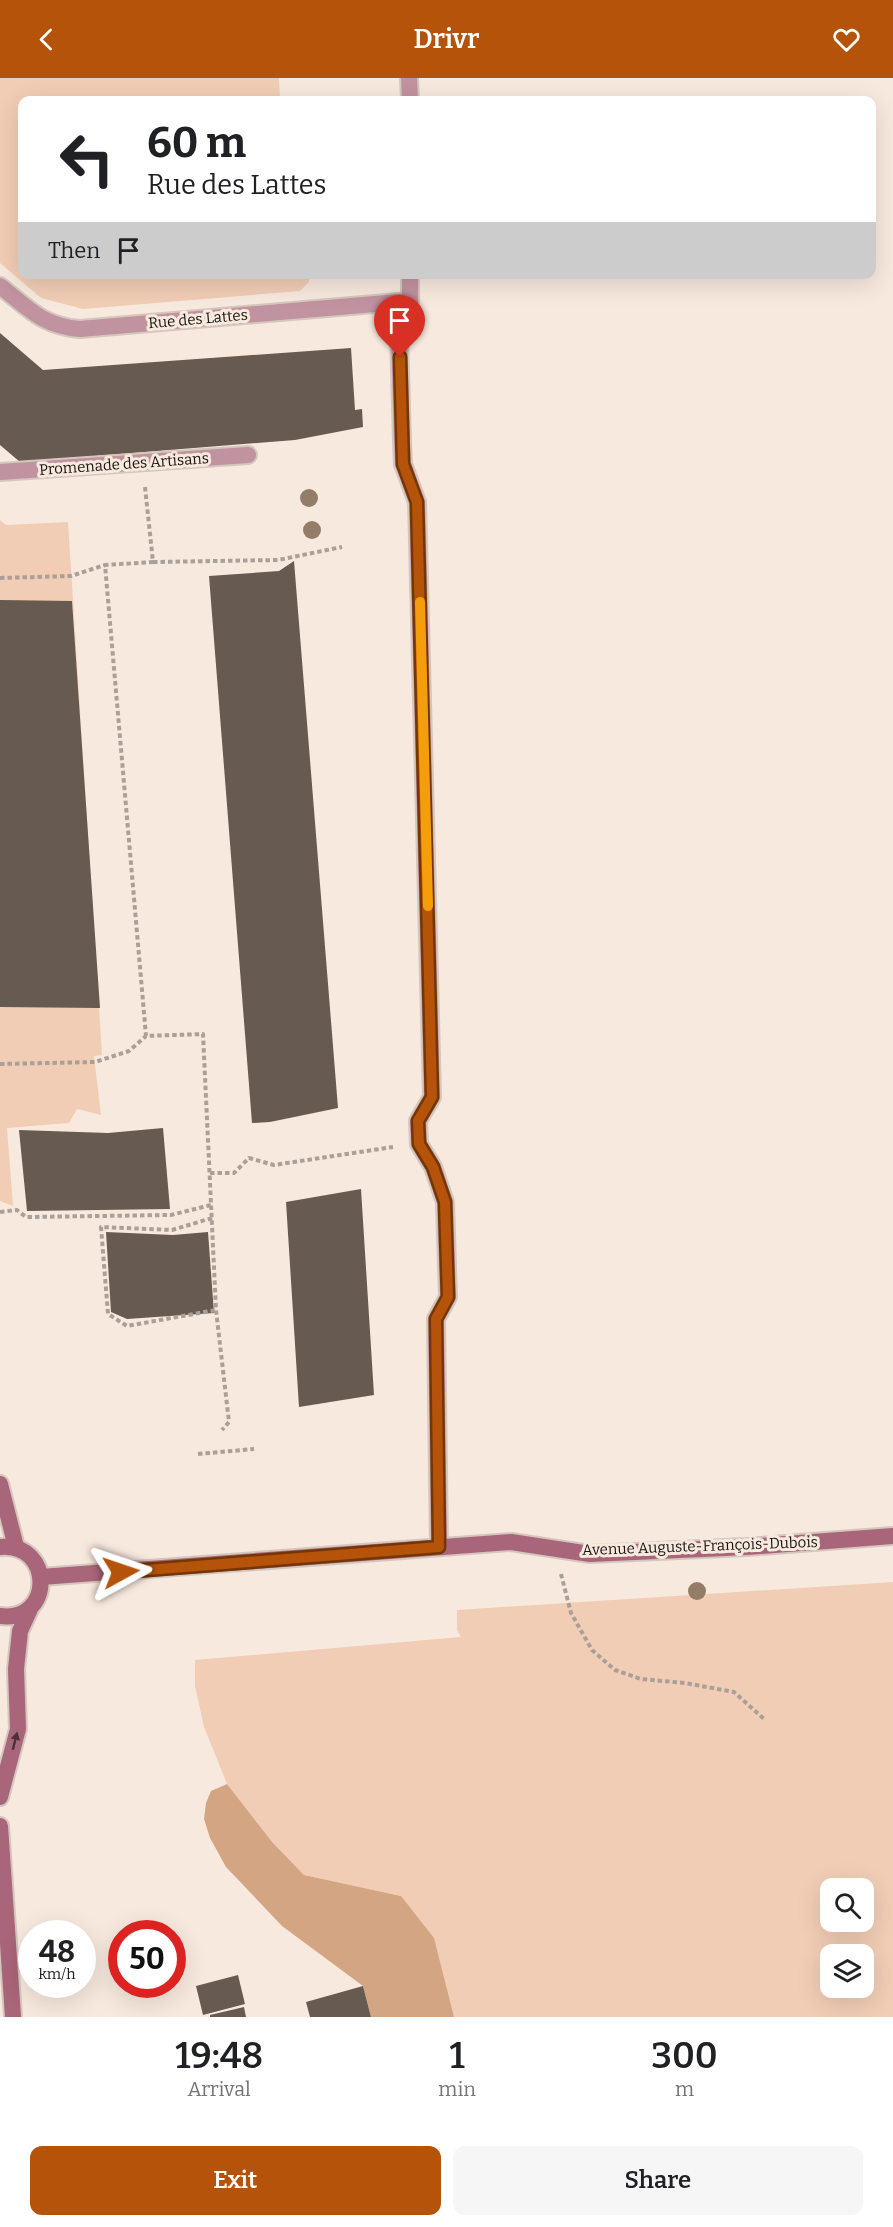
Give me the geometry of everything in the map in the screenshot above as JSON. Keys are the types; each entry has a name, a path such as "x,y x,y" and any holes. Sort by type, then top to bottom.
{"main road":[{"path":"0,1485 8,1547 28,1554 37,1564 41,1577 41,1588 20,1631 16,1669 18,1729 0,1797"},
{"name":"Avenue Auguste-François-Dubois","path":"41,1577 511,1542 590,1554 747,1547 893,1536"},
{"path":"0,1616 13,1616 31,1607"},
{"path":"0,1826 13,2017"}],"street":[{"path":"410,78 410,96"},
{"path":"410,279 410,302 399,336 403,464 417,502 432,1097 418,1121 418,1132 419,1144 433,1167 445,1202 448,1297 436,1319 439,1547"},
{"name":"Rue des Lattes","path":"0,286 41,319 59,328 80,329 410,302"},
{"name":"Promenade des Artisans","path":"0,472 248,455"}],"path":[{"path":"143,462 153,562"},
{"path":"0,578 71,576 105,566 153,562 278,560 342,547"},
{"path":"105,566 146,1036"},
{"path":"0,1064 95,1062 129,1051 146,1036 203,1034 216,1310 229,1422 222,1430"},
{"path":"210,1173 234,1173 249,1158 274,1165 395,1147"},
{"path":"0,1212 17,1210 26,1217 171,1215 211,1205"},
{"path":"212,1218 172,1230 101,1227 108,1314 112,1317 127,1326 216,1310"},
{"path":"198,1454 255,1449"},
{"path":"563,1586 571,1613 592,1650 615,1670 641,1679 685,1683 734,1692 764,1719"}],"shaded area":[{"path":"0,78 279,78 280,96 18,96 18,278 0,263"},
{"path":"19,279 309,279 300,291 83,309 41,298"},
{"path":"0,520 6,525 68,522 102,1055 94,1056 101,1115 77,1109 69,1123 7,1128 13,1206 0,1201"},
{"path":"893,1582 893,2017 454,2017 401,1896 304,1875 273,1843 227,1784 204,1727 195,1686 195,1660 461,1637 457,1630 457,1610"},
{"path":"227,1784 273,1843 304,1875 401,1896 434,1938 454,2017 371,2017 363,1986 282,1926 226,1867 210,1838 204,1819 206,1803 211,1791"}],"building":[{"path":"0,333 43,370 351,348 355,410 362,409 363,427 295,440 20,462 0,445"},
{"path":"294,561 338,1108 270,1122 252,1123 209,576 279,571"},
{"path":"0,600 72,601 100,1008 0,1007"},
{"path":"163,1128 170,1209 27,1211 19,1130 108,1133"},
{"path":"361,1189 374,1395 299,1407 286,1202"},
{"path":"106,1232 173,1235 208,1232 214,1313 127,1319 111,1312"},
{"path":"238,1975 245,2004 203,2015 196,1986"},
{"path":"363,1986 371,2017 310,2017 306,2002"},
{"path":"244,2007 246,2017 210,2017 210,2015"}],"slow traffic":[{"path":"420,602 428,906"}],"route":[{"path":"121,1572 439,1547 436,1319 448,1297 445,1202 433,1167 419,1144 418,1132 418,1121 432,1097 424,703 417,502 403,464 400,357"}]}
